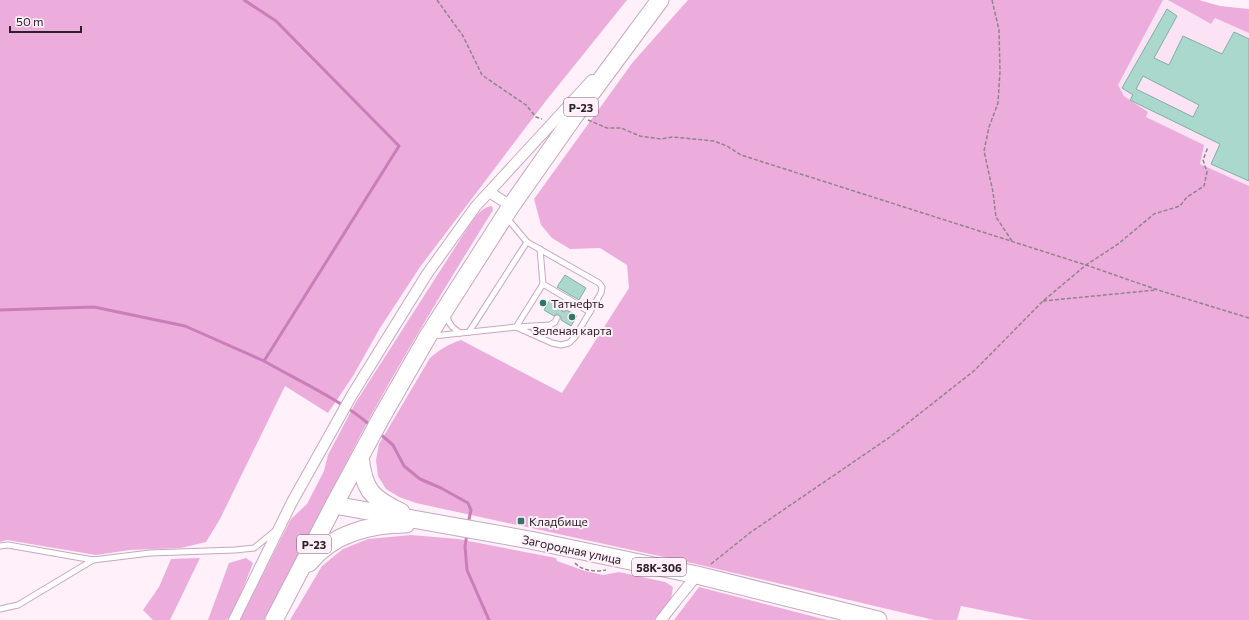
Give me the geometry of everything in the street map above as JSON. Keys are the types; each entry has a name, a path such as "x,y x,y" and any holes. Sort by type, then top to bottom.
{"highway":[{"name":"Р-23","path":"274,620 360,456 428,336 508,210 575,115 660,0"},
{"path":"360,456 362,474 366,485 374,496 386,505 405,513 438,523"},
{"name":"Загородная улица","path":"334,505 530,540 698,576 867,619"},
{"path":"293,584 311,560 325,547 352,532 371,527 394,524 438,523"}],"street":[{"path":"234,620 292,502 352,395 427,274 460,227 489,192 633,36"},
{"path":"489,192 508,210"},
{"path":"661,620 674,602 698,576"}],"lane":[{"path":"508,210 527,242 599,283 602,287 601,293 590,312 575,337 569,343 561,345 552,343 516,327"},
{"path":"469,332 527,242"},
{"path":"516,327 543,284 540,249"},
{"path":"543,284 590,312"},
{"path":"564,308 569,299"},
{"path":"448,304 448,321 452,327 460,333"},
{"path":"428,336 550,325 555,322 557,318"},
{"path":"0,546 8,545 93,560 150,553 254,548 279,528"},
{"path":"0,609 18,605 93,560"}],"path":[{"path":"437,0 463,36 482,75 526,105 536,117 554,122"},
{"path":"992,0 999,30 1000,71 998,103 989,127 984,151 993,192 996,217 1012,241"},
{"path":"575,115 607,128 621,128 640,136 661,139 673,137 714,141 727,146 741,155 1249,318"},
{"path":"698,576 751,532 890,437 975,370 1043,301 1086,265 1118,244 1154,214 1180,206 1187,196 1204,186 1207,172 1203,160 1208,147"},
{"path":"1043,301 1158,290"}],"shaded area":[{"path":"0,0 627,0 545,102 420,267 380,328 353,376 328,413 285,386 220,519 206,542 181,548 130,550 96,555 7,540 0,542"},
{"path":"688,0 1163,0 1118,85 1124,96 1148,112 1146,117 1204,145 1200,164 1249,186 1249,620 1031,620 961,606 957,620 934,620 696,564 416,503 399,497 386,489 378,476 376,460 379,444 433,355 448,345 461,340 562,393 629,288 627,265 600,248 570,249 552,238 541,225 534,199 633,62"},
{"path":"1163,0 1168,0 1210,24 1215,18 1249,33 1249,186 1200,164 1203,145 1146,117 1148,112 1124,96 1118,85"},
{"path":"1168,0 1199,0 1220,6 1249,9 1249,33 1215,18 1211,24"},
{"path":"492,206 493,210 392,377 361,434 267,620 240,620 291,519 307,504 324,471 328,455 356,402 472,222 479,213 487,207"},
{"path":"411,535 458,539 556,558 557,561 585,571 603,575 619,572 665,582 673,587 671,599 654,620 290,620 322,566 343,549 368,539"},
{"path":"200,558 170,620 153,620 143,610 159,587 171,559"},
{"path":"246,558 253,563 232,616 226,620 208,620 229,563"},
{"path":"699,587 827,620 674,620"}],"building":[{"path":"1167,9 1177,16 1154,58 1169,65 1183,36 1222,54 1234,32 1249,39 1249,181 1211,164 1220,144 1130,100 1133,95 1122,88","holes":["1143,76 1199,105 1193,117 1136,89"]},
{"path":"565,275 586,288 579,300 557,287"},
{"path":"550,300 561,306 560,308 562,311 564,312 567,310 577,316 571,326 561,320 559,315 556,314 554,316 544,310"}],"waterway":[{"path":"244,0 276,21 399,146 264,361 346,407 370,425"},
{"path":"0,310 94,307 185,326 264,361"},
{"path":"379,433 393,445 404,466 420,479 441,488 468,503 471,510 468,524"},
{"path":"467,534 465,546 467,570 489,620"}],"place":[{"name":"Татнефть","path":"543,303"},
{"name":"Зеленая карта","path":"572,317"},
{"name":"Кладбище","path":"521,521"}]}
